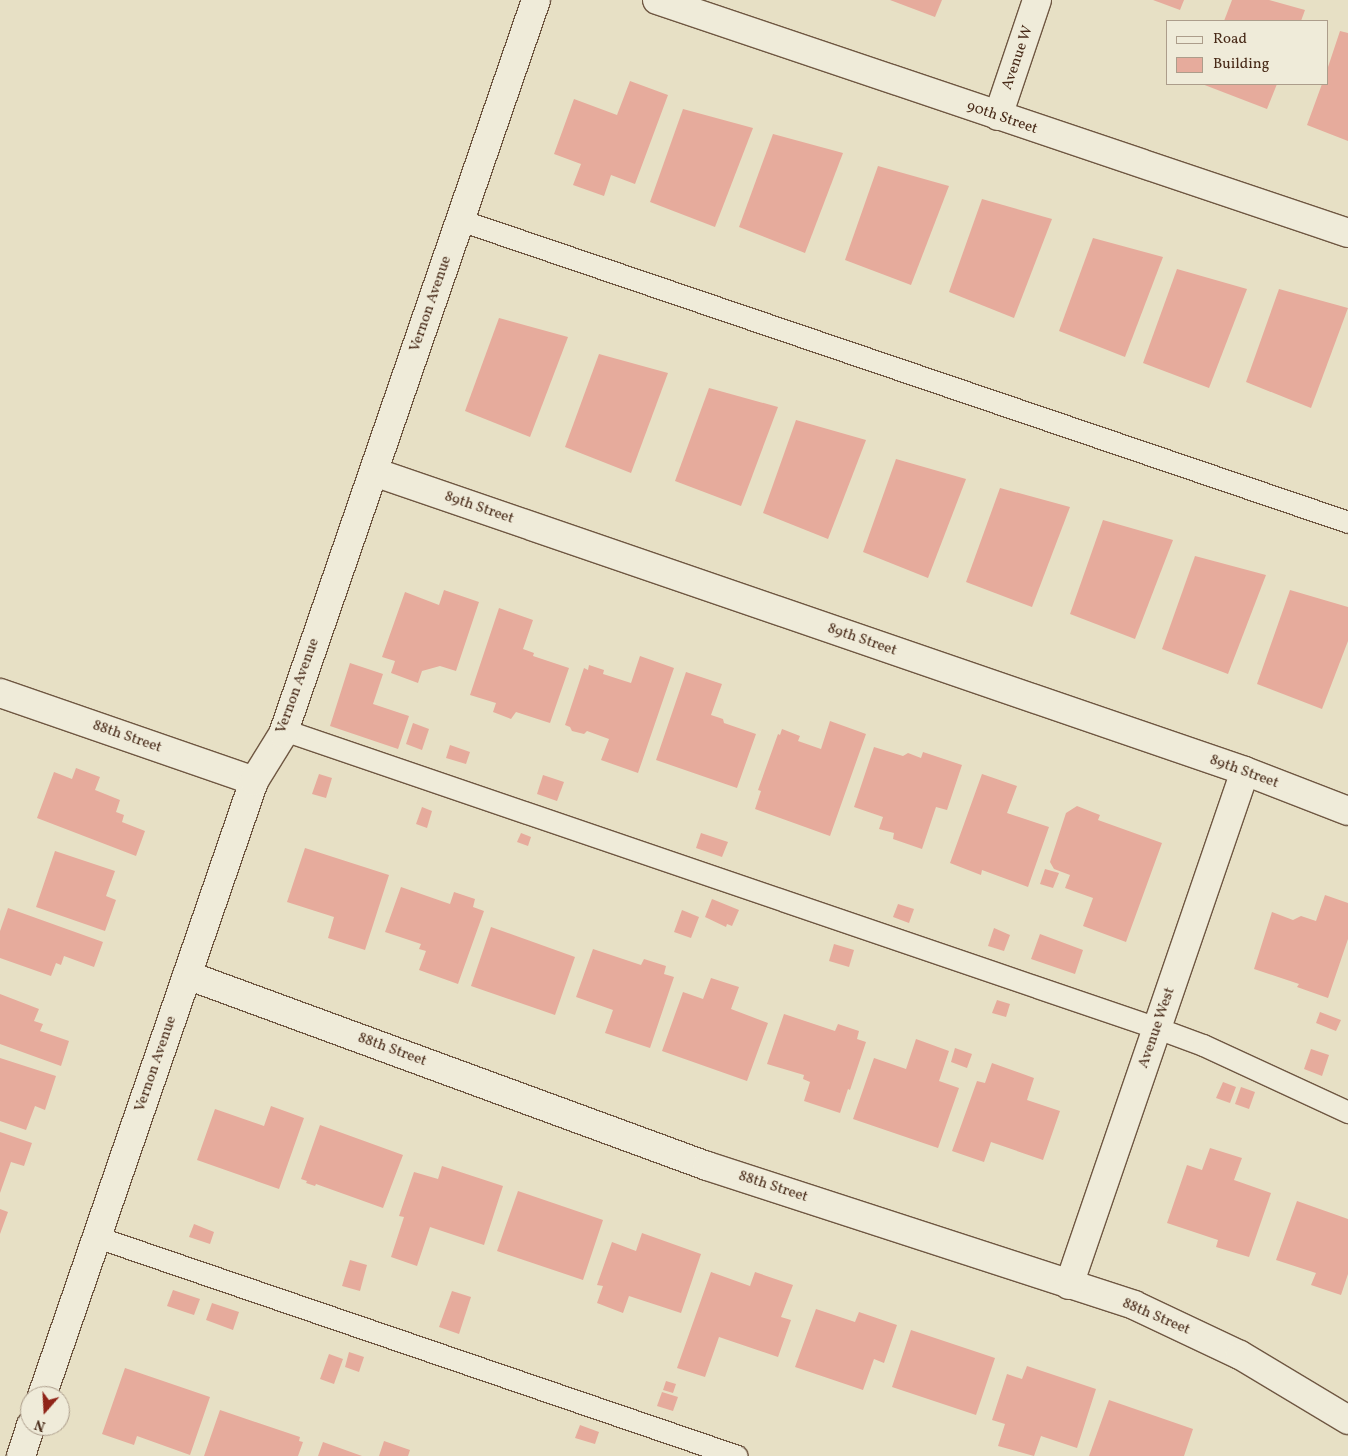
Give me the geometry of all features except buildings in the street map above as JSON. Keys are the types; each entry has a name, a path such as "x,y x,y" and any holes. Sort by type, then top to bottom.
{"street":[{"name":"Vernon Avenue","path":"45,1386 254,781 284,730 536,0"},
{"name":"90th Street","path":"657,0 1348,233"},
{"name":"Avenue W","path":"998,116 1038,0"},
{"name":"89th Street","path":"374,472 1245,772 1348,811"},
{"name":"88th Street","path":"0,693 254,781"},
{"name":"Avenue West","path":"1069,1285 1245,772"},
{"name":"88th Street","path":"187,975 707,1166 1134,1305 1240,1354 1348,1420"},
{"path":"21,1456 28,1436"}],"lane":[{"path":"460,220 1348,522"},
{"path":"284,730 1157,1028 1203,1045 1348,1112"},
{"path":"97,1237 738,1456"}]}
